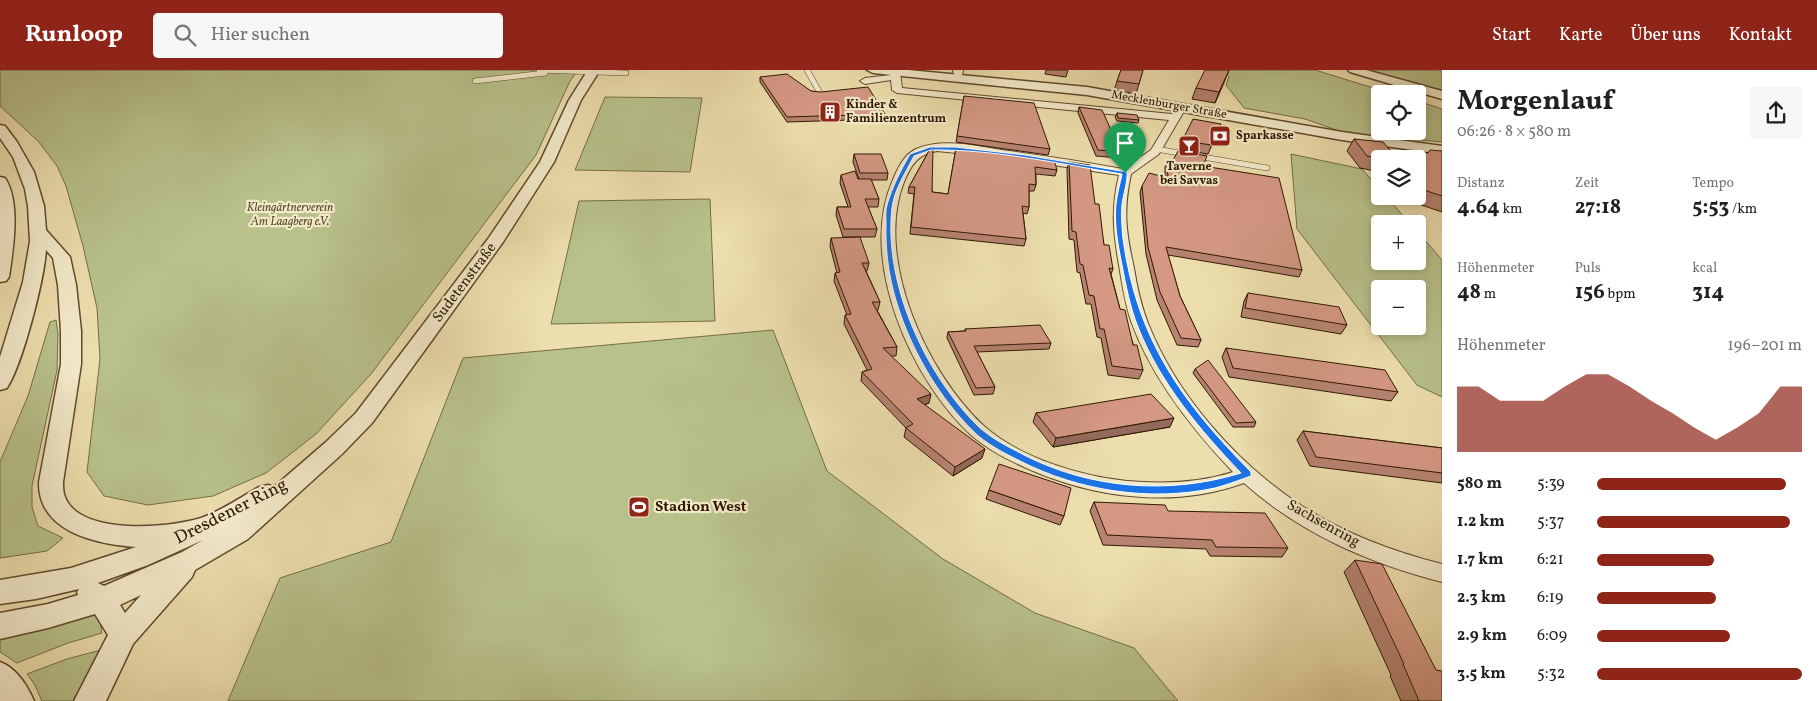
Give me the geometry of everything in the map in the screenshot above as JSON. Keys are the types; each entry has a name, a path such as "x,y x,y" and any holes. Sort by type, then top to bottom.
{"street":[{"name":"Mecklenburger Straße","path":"873,70 895,74 958,74 1087,91 1178,112"},
{"path":"1350,71 1390,85"},
{"path":"1350,71 1442,95"},
{"name":"Sudetenstraße","path":"304,474 364,418 495,242 547,162 575,100 593,72"},
{"name":"Mecklenburger Straße","path":"895,74 897,90 1178,112 1442,150"},
{"path":"865,81 895,74"},
{"path":"1426,97 1442,102"},
{"path":"1178,112 1156,149 1147,159 1125,173 1025,156 955,148 930,149 912,155 899,180 889,207 889,246 895,289 913,338 944,391 977,429 1004,449 1035,465 1065,476 1099,485 1134,489 1166,490 1215,484 1248,474"},
{"path":"0,129 9,139 23,162 36,202 37,228 37,256 30,289 8,365 0,383"},
{"name":"Sachsenring","path":"1125,173 1119,205 1120,239 1131,295 1142,327 1157,359 1179,394 1209,434 1248,474 1289,508 1342,537 1412,566 1442,573"},
{"path":"0,181 6,210 0,277"},
{"path":"37,228 61,257 67,285 71,331 71,364 51,482 52,497 61,511 76,524 102,534 132,537 168,535 213,525"},
{"name":"Dresdener Ring","path":"0,592 75,579 139,558 213,525 304,474"},
{"name":"Dresdener Ring","path":"0,626 48,616 102,600 191,560 239,532 304,474"},
{"path":"90,701 123,635 191,560"},
{"path":"75,579 102,600 123,635"},
{"path":"0,676 18,701"}],"lane":[{"path":"539,70 556,72"},
{"path":"807,70 820,92"},
{"path":"475,80 556,72 626,73"},
{"path":"1156,149 1268,168"}],"green space":[{"name":"Kleingärtnerverein Am Laagberg e.V.","path":"0,70 578,70 570,81 536,155 371,374 316,434 266,473 213,496 148,505 104,496 87,472 100,359 97,308 83,246 66,186 57,166 39,142 0,106"},
{"path":"1222,70 1315,70 1371,87 1371,135 1345,133 1305,119 1244,108 1226,85 1229,77"},
{"path":"1368,70 1442,70 1442,90"},
{"path":"605,97 702,98 690,172 575,170"},
{"path":"1426,104 1442,109 1442,142 1420,140 1426,140"},
{"path":"1291,154 1362,169 1371,180 1371,205 1394,205 1402,215 1371,215 1371,270 1426,270 1426,241 1442,260 1442,397 1417,385 1379,335 1426,335 1426,280 1371,280 1371,325 1297,229"},
{"path":"710,199 715,321 551,324 579,201"},
{"path":"56,320 58,334 57,370 32,486 32,507 38,526 63,538 47,551 0,558 0,462 28,396 50,322"},
{"name":"Stadion West","path":"773,330 827,471 943,559 1035,613 1134,648 1178,701 228,701 280,578 391,542 463,358"},
{"path":"94,611 100,621 102,633 68,643 17,663 0,652 0,638"},
{"path":"101,650 77,701 42,701 35,685 27,674 67,659"}],"building":[{"path":"1121,70 1143,70 1139,84 1117,81"},
{"path":"1205,70 1229,70 1219,92 1196,88"},
{"path":"787,74 811,91 821,92 868,87 885,114 787,117 760,77"},
{"path":"964,96 1034,103 1050,149 957,136"},
{"path":"1079,107 1102,110 1121,152 1098,150"},
{"path":"1117,113 1137,115 1139,120 1118,118"},
{"path":"1193,119 1221,124 1212,145 1182,141"},
{"path":"1354,139 1383,142 1390,150 1371,150 1371,157 1367,156"},
{"path":"933,148 932,192 948,194 956,148 1054,160 1057,170 1035,167 1036,185 1029,184 1029,207 1022,206 1026,239 911,227 915,187 909,187 930,149"},
{"path":"1430,150 1442,151 1442,196 1426,191 1426,153"},
{"path":"1178,151 1207,156 1203,166 1279,178 1302,270 1166,247 1180,296 1201,340 1181,338 1160,292 1148,247 1142,186 1149,173 1168,178 1167,161 1172,162"},
{"path":"854,154 881,154 888,173 860,173"},
{"path":"1069,162 1090,165 1095,204 1099,204 1104,245 1109,245 1113,269 1109,268 1120,309 1125,310 1133,345 1137,345 1143,370 1112,366 1104,329 1100,329 1094,296 1089,295 1083,265 1080,264 1076,232 1072,231"},
{"path":"855,171 858,179 871,179 879,199 865,199 877,229 844,229 837,207 851,207 841,175"},
{"path":"860,237 869,263 862,263 880,302 872,302 897,347 883,348 931,394 917,399 985,449 955,467 906,428 913,424 862,372 872,369 845,315 851,314 835,273 840,272 831,238"},
{"path":"1248,293 1339,307 1347,325 1245,308"},
{"path":"1040,325 1051,343 974,346 995,387 976,388 948,332 966,331 965,329"},
{"path":"1226,348 1385,370 1398,392 1233,368"},
{"path":"1208,360 1256,422 1236,423 1195,369"},
{"path":"1151,394 1174,418 1056,438 1036,413"},
{"path":"1303,431 1442,448 1442,473 1316,457"},
{"path":"999,464 1071,488 1064,516 989,490"},
{"path":"1094,502 1165,505 1168,511 1265,513 1288,548 1216,547 1212,540 1107,535"},
{"path":"1355,560 1382,564 1436,670 1442,671 1442,701 1419,701 1404,664"}],"place":[{"name":"Kinder & Familienzentrum","path":"830,112"},
{"name":"Sparkasse","path":"1220,136"},
{"name":"Taverne bei Savvas","path":"1189,146"},
{"name":"Stadion West","path":"639,507"}],"route":[{"path":"955,148 1025,156 1125,173 1119,205 1120,239 1131,295 1142,327 1157,359 1179,394 1209,434 1248,474 1215,484 1166,490 1134,489 1099,485 1065,476 1035,465 1004,449 977,429 944,391 913,338 895,289 889,246 889,207 899,180 912,155 930,149 955,148"}]}
